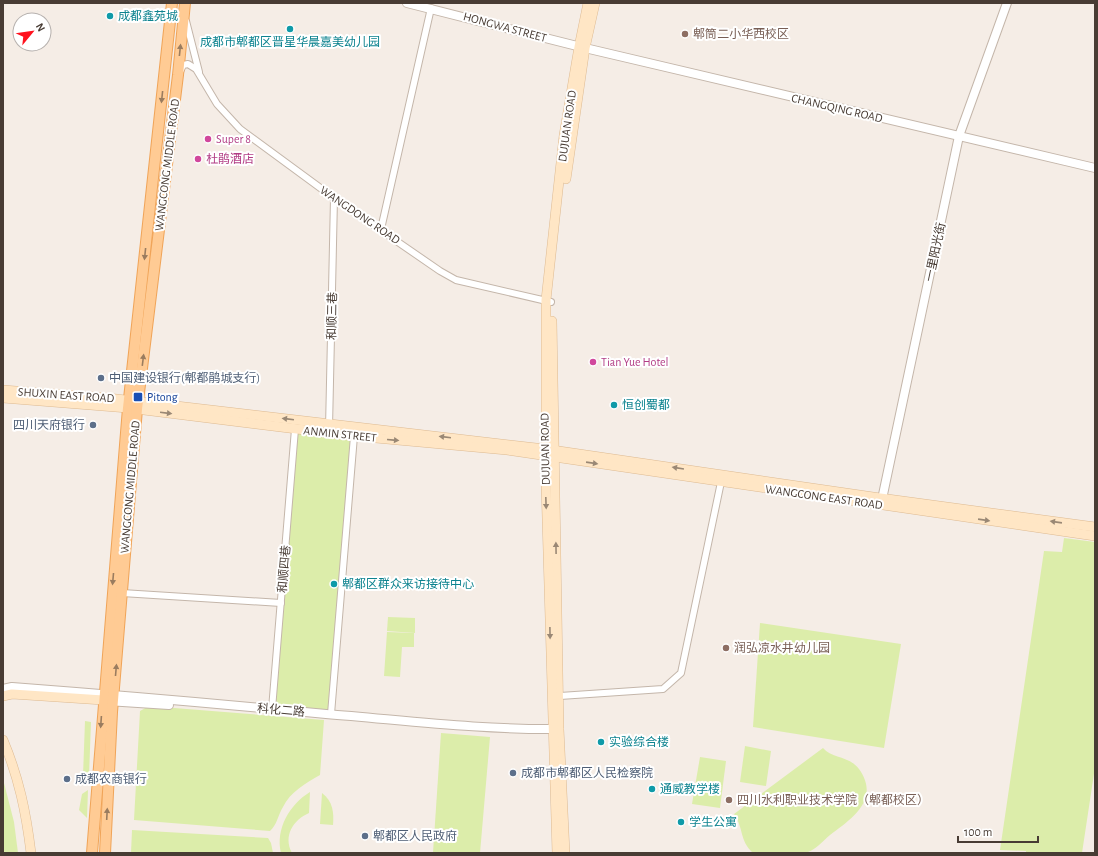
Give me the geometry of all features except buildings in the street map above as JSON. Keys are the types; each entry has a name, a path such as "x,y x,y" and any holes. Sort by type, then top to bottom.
{"main road":[{"name":"WANGCONG MIDDLE ROAD","path":"92,853 108,697 132,405 172,3"},
{"path":"582,48 588,3"},
{"path":"582,48 595,3"},
{"name":"WANGCONG MIDDLE ROAD","path":"105,853 108,697 122,593 132,405 178,75 184,8"},
{"name":"DUJUAN ROAD","path":"561,853 555,730 549,453 549,301 582,48"},
{"name":"SHUXIN EAST ROAD","path":"3,390 132,405"},
{"name":"SHUXIN EAST ROAD","path":"3,398 132,405"},
{"name":"ANMIN STREET","path":"132,405 330,424 549,453"},
{"name":"ANMIN STREET","path":"132,405 295,429 354,436 549,453"},
{"name":"DUJUAN ROAD","path":"549,453 560,696 555,730"},
{"name":"WANGCONG EAST ROAD","path":"549,453 881,502 1095,536"},
{"name":"WANGCONG EAST ROAD","path":"549,453 721,482 1095,527"},
{"path":"3,696 12,694 108,697"},
{"path":"3,740 12,760 25,807 31,853"},
{"path":"3,751 22,814 27,853"}],"street":[{"name":"HONGWA STREET","path":"407,3 582,48"},
{"name":"一里阳光街","path":"881,502 959,136 1006,3"},
{"name":"WANGDONG ROAD","path":"184,8 200,78"},
{"path":"381,229 431,8"},
{"name":"CHANGQING ROAD","path":"582,48 1095,168"},
{"name":"WANGDONG ROAD","path":"178,75 183,65 188,64 196,69 200,78 217,104 240,129 334,198 456,280 549,301"},
{"name":"和顺三巷","path":"329,433 334,198"},
{"name":"和顺四巷","path":"272,709 295,429"},
{"path":"330,714 354,436"},
{"path":"560,696 663,689 681,673 721,482"},
{"path":"122,593 281,603"},
{"name":"科化二路","path":"3,689 12,687 108,697 437,723 555,730"},
{"path":"108,697 529,734 555,730"}],"green space":[{"path":"296,433 351,439 328,711 274,707"},
{"path":"1064,538 1095,542 1095,767 1082,853 1026,853 1026,851 1000,850 1044,551 1062,552"},
{"path":"388,617 415,618 415,633 387,631"},
{"path":"760,623 901,644 884,748 753,727"},
{"path":"387,632 414,633 414,647 402,647 400,677 384,676"},
{"path":"149,706 324,720 320,775 294,792 281,810 274,826 270,831 134,820 140,711"},
{"path":"85,721 91,722 89,776 83,776"},
{"path":"441,733 490,737 480,853 433,853"},
{"path":"745,746 771,751 766,786 740,782"},
{"path":"823,748 831,754 850,761 859,769 865,780 867,790 861,808 811,851 790,854 753,853 743,839 739,824 734,814"},
{"path":"700,757 726,761 720,808 692,804"},
{"path":"3,779 14,822 18,853 3,853"},
{"path":"88,790 87,818 79,810 82,794"},
{"path":"310,792 309,813 294,824 289,835 289,847 292,853 281,853 280,835 282,826 290,810"},
{"path":"322,793 331,803 333,825 320,824"},
{"path":"132,830 268,838 271,843 273,853 131,853"}],"place":[{"name":"成都鑫苑城","path":"110,16"},
{"name":"成都市郫都区晋星华晨嘉美幼儿园","path":"290,29"},
{"name":"郫筒二小华西校区","path":"685,34"},
{"name":"Super 8","path":"208,139"},
{"name":"杜鹃酒店","path":"198,159"},
{"name":"Tian Yue Hotel","path":"593,362"},
{"name":"中国建设银行(郫都鹃城支行)","path":"101,378"},
{"name":"Pitong","path":"138,397"},
{"name":"恒创蜀都","path":"614,405"},
{"name":"四川天府银行","path":"93,425"},
{"name":"郫都区群众来访接待中心","path":"334,584"},
{"name":"润弘凉水井幼儿园","path":"726,648"},
{"name":"实验综合楼","path":"601,742"},
{"name":"成都市郫都区人民检察院","path":"513,773"},
{"name":"成都农商银行","path":"67,779"},
{"name":"通威教学楼","path":"652,789"},
{"name":"四川水利职业技术学院（郫都校区）","path":"729,800"},
{"name":"学生公寓","path":"681,822"},
{"name":"郫都区人民政府","path":"365,836"}]}
